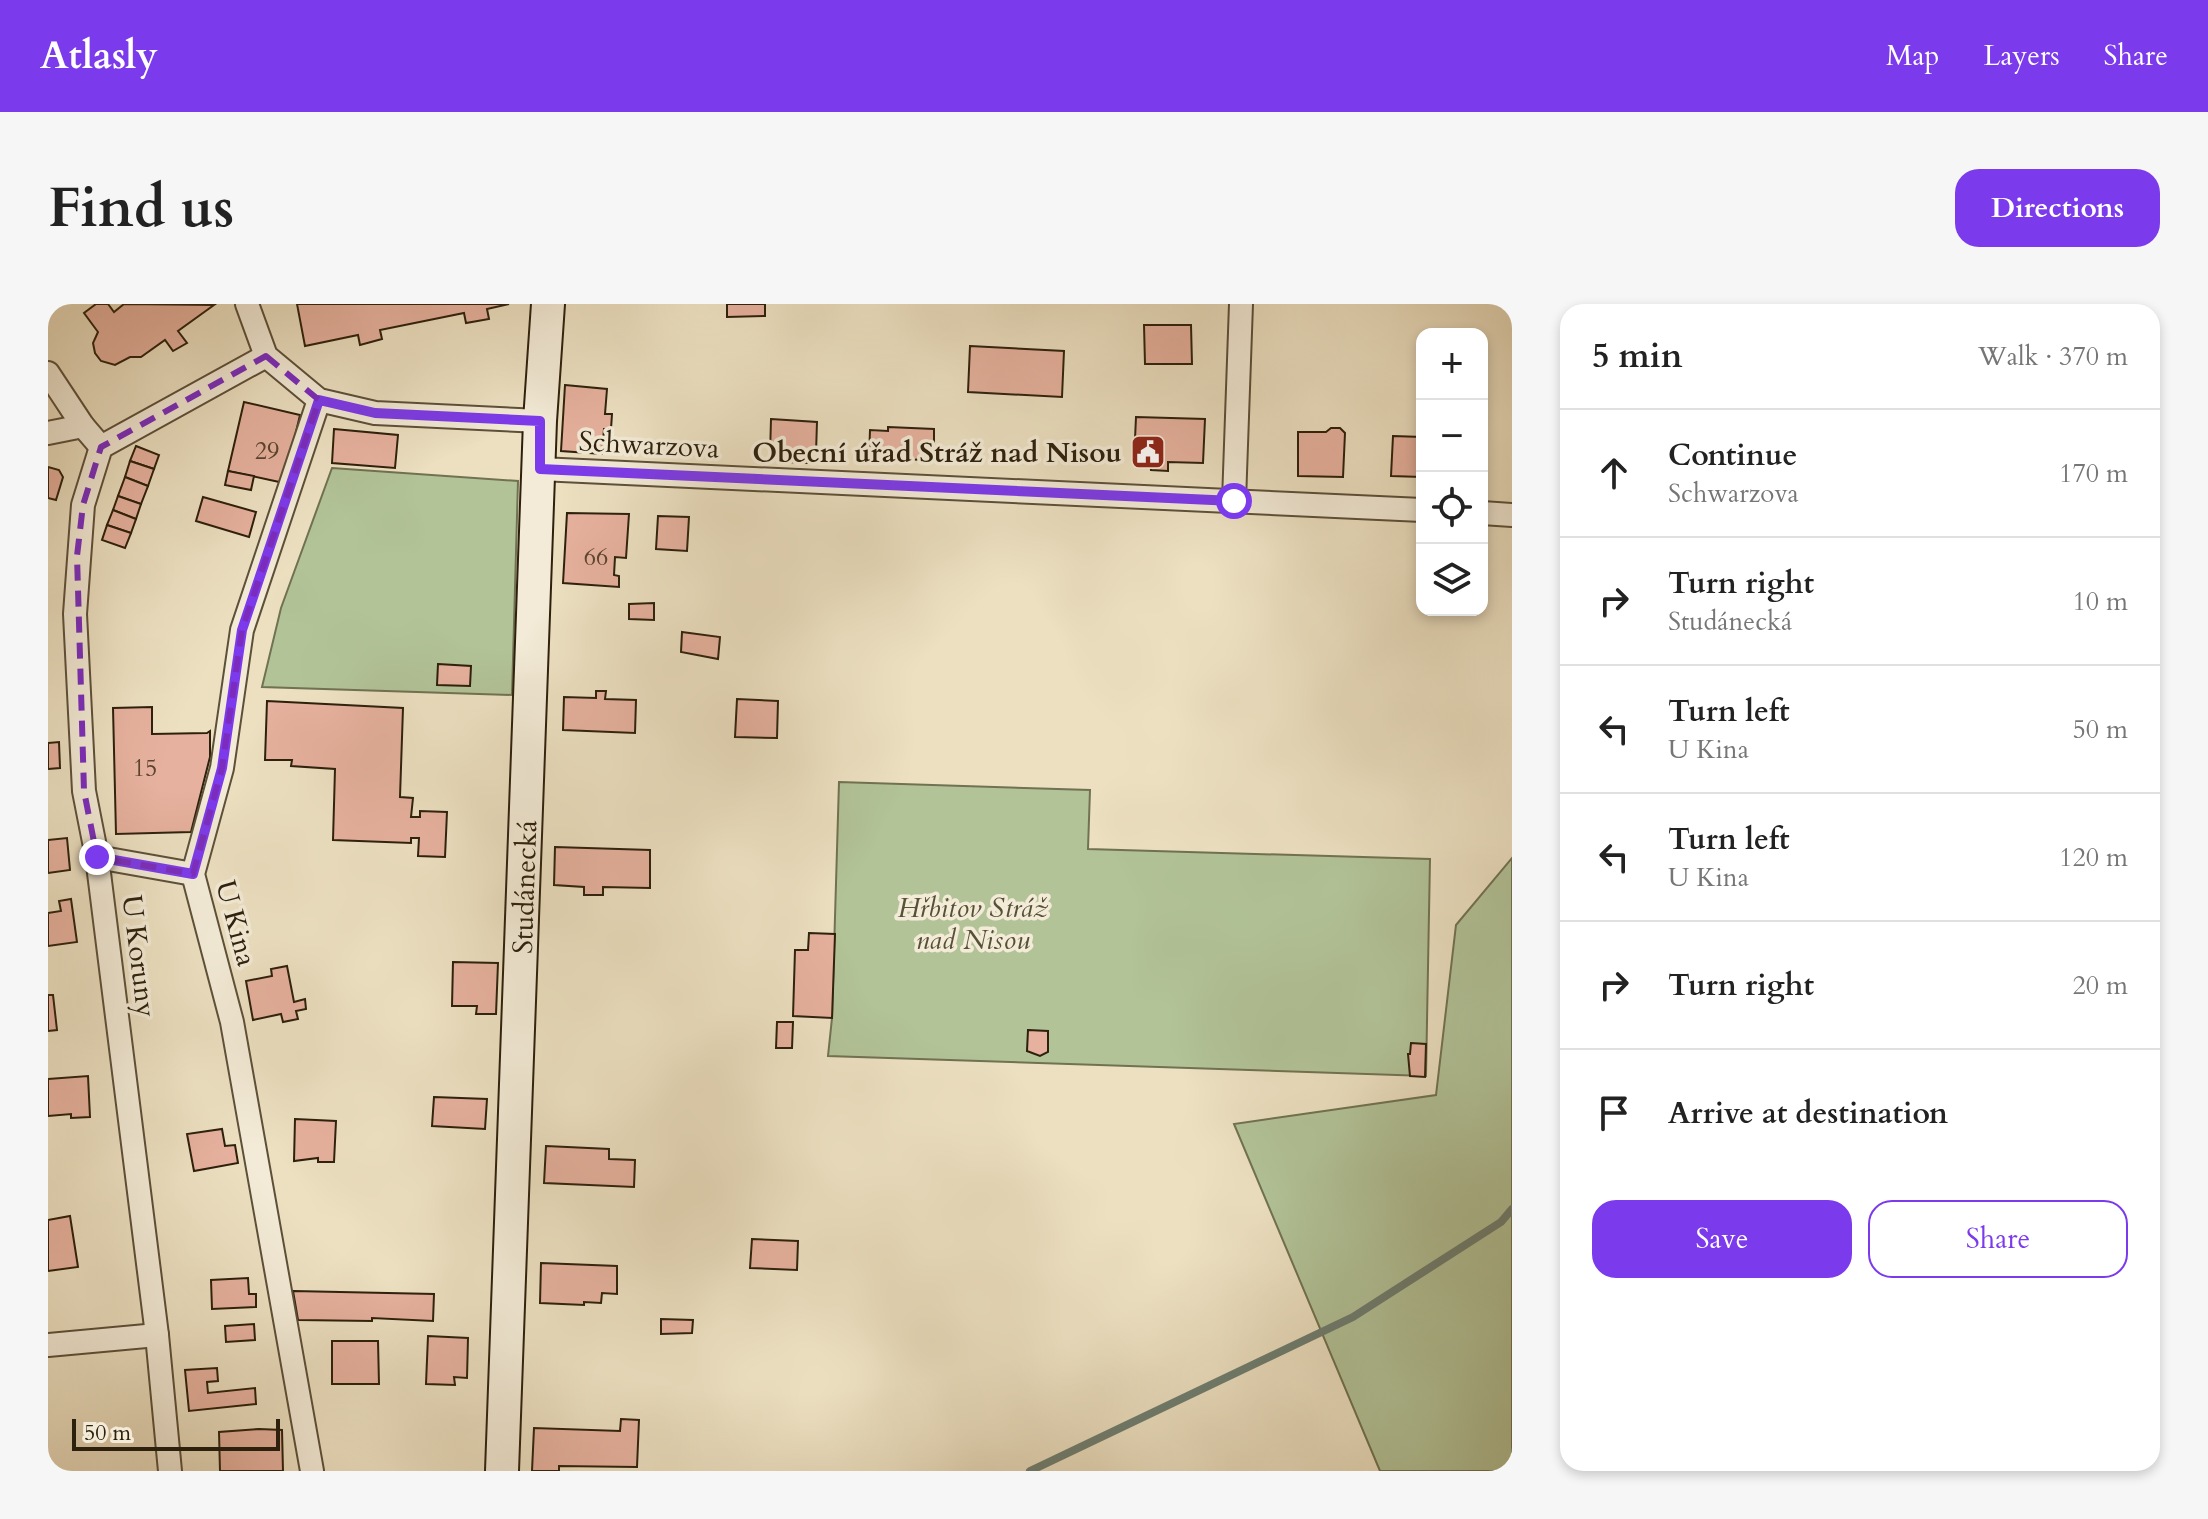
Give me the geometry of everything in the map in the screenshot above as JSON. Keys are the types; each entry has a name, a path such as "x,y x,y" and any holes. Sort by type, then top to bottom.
{"street":[{"path":"247,304 266,356 319,400 375,413 540,421"},
{"name":"Studánecká","path":"502,1471 540,421 548,304"},
{"path":"1234,501 1241,304"},
{"path":"48,373 83,426 101,447 266,356"},
{"name":"U Kina","path":"312,1471 232,1022 193,874 222,768 242,630 319,400"},
{"path":"48,433 83,426"},
{"name":"U Koruny","path":"101,447 83,505 75,614 84,791 97,857 157,1335 170,1471"},
{"name":"Schwarzova","path":"540,469 1416,510"},
{"path":"1488,513 1512,515"},
{"path":"97,857 193,874"},
{"path":"48,1345 157,1335"}],"highlighted area":[{"path":"266,356 319,400 242,630 222,768 193,874 97,857 84,791 77,556 83,505 101,447"}],"green space":[{"path":"332,468 518,481 512,695 262,687 281,608"},
{"name":"Hřbitov Stráž nad Nisou","path":"839,782 1090,790 1088,849 1430,859 1426,1076 828,1056 832,1018"},
{"path":"1512,858 1512,1471 1380,1471 1234,1124 1436,1095 1456,925"}],"building":[{"path":"96,304 108,304 114,312 124,304 214,305 178,331 187,343 173,351 165,340 141,357 130,357 115,365 101,361 95,353 93,343 98,332 84,313"},
{"path":"297,304 509,304 487,309 489,319 466,323 464,313 380,330 382,339 360,345 358,335 305,346"},
{"path":"727,304 765,304 765,316 727,317"},
{"path":"1144,325 1191,325 1192,364 1145,364"},
{"path":"970,346 1064,351 1062,397 968,392"},
{"path":"565,385 607,389 605,414 612,414 611,429 604,429 602,454 561,451"},
{"path":"244,402 300,415 284,483 228,471"},
{"path":"1136,417 1205,419 1203,463 1168,462 1168,471 1151,470 1150,461 1134,461"},
{"path":"771,419 817,422 816,453 808,453 807,463 788,462 788,455 770,455"},
{"path":"888,427 934,429 934,448 926,447 926,460 869,458 870,430 888,431"},
{"path":"1331,428 1340,428 1345,433 1343,477 1298,476 1298,432 1326,432"},
{"path":"334,429 398,435 395,468 332,463"},
{"path":"1393,436 1416,437 1416,477 1391,476"},
{"path":"136,446 159,455 154,469 130,461"},
{"path":"130,461 154,469 148,486 125,477"},
{"path":"48,467 59,470 63,477 56,500 48,498"},
{"path":"228,471 254,476 251,490 225,485"},
{"path":"125,477 148,486 141,504 118,496"},
{"path":"118,496 141,504 136,519 113,510"},
{"path":"203,497 256,512 249,537 196,521"},
{"path":"113,510 136,519 131,533 107,525"},
{"path":"567,513 629,514 626,558 615,557 614,575 619,576 619,587 563,583"},
{"path":"658,516 689,517 687,551 656,549"},
{"path":"107,525 131,533 125,548 102,540"},
{"path":"654,603 654,620 629,619 629,604"},
{"path":"682,632 720,637 718,659 681,652"},
{"path":"438,664 471,666 470,686 437,685"},
{"path":"596,691 606,691 605,699 636,700 635,733 563,730 564,697 596,698"},
{"path":"737,699 778,701 777,738 735,737"},
{"path":"267,701 403,708 400,797 413,798 411,817 420,817 420,811 447,812 445,857 418,856 419,838 411,838 411,843 333,840 335,769 291,766 292,760 265,760"},
{"path":"152,707 152,734 210,731 210,757 191,832 116,834 113,708"},
{"path":"59,742 60,768 48,769 48,743"},
{"path":"67,838 70,870 48,873 48,840"},
{"path":"555,847 650,850 650,888 603,887 603,895 584,895 584,887 554,885"},
{"path":"71,899 77,942 48,946 48,913 61,911 59,901"},
{"path":"809,933 835,934 832,1018 793,1016 795,950 808,950"},
{"path":"453,962 498,963 496,1014 476,1014 477,1006 452,1006"},
{"path":"287,966 294,1002 305,999 306,1009 296,1011 298,1019 283,1022 281,1014 253,1020 246,981 272,976 271,969"},
{"path":"48,995 53,995 57,1030 48,1031"},
{"path":"777,1022 793,1022 792,1048 776,1048"},
{"path":"1028,1030 1048,1031 1048,1052 1040,1056 1027,1051"},
{"path":"1411,1043 1426,1044 1425,1077 1410,1076 1408,1054"},
{"path":"88,1076 90,1117 71,1118 71,1114 48,1116 48,1079"},
{"path":"434,1097 487,1099 485,1129 432,1126"},
{"path":"295,1119 336,1121 334,1162 318,1162 318,1158 294,1161"},
{"path":"222,1129 225,1146 235,1145 238,1163 194,1171 187,1134"},
{"path":"546,1146 609,1149 609,1159 635,1160 634,1187 544,1183"},
{"path":"70,1216 78,1267 48,1271 48,1220"},
{"path":"752,1239 798,1241 797,1270 750,1268"},
{"path":"541,1263 617,1266 617,1294 602,1293 601,1303 584,1302 584,1305 540,1303"},
{"path":"248,1278 249,1294 256,1294 256,1307 212,1309 211,1280"},
{"path":"293,1291 434,1294 433,1321 372,1318 372,1321 298,1320"},
{"path":"661,1319 693,1320 692,1333 661,1334"},
{"path":"254,1324 255,1340 226,1342 225,1326"},
{"path":"428,1336 468,1338 467,1378 454,1377 455,1385 426,1384"},
{"path":"332,1341 378,1341 379,1384 332,1384"},
{"path":"217,1368 218,1381 207,1382 208,1393 255,1388 256,1404 189,1411 185,1370"},
{"path":"621,1419 639,1420 637,1467 559,1466 559,1471 532,1471 534,1428 620,1431"},
{"path":"282,1430 283,1471 220,1471 219,1432"}],"waterway":[{"path":"1030,1471 1353,1317 1501,1222 1512,1209"}],"place":[{"name":"Obecní úřad Stráž nad Nisou","path":"1148,452"}],"route":[{"path":"97,857 193,874 222,768 242,630 319,400 375,413 540,421 540,469 1234,501"}]}
